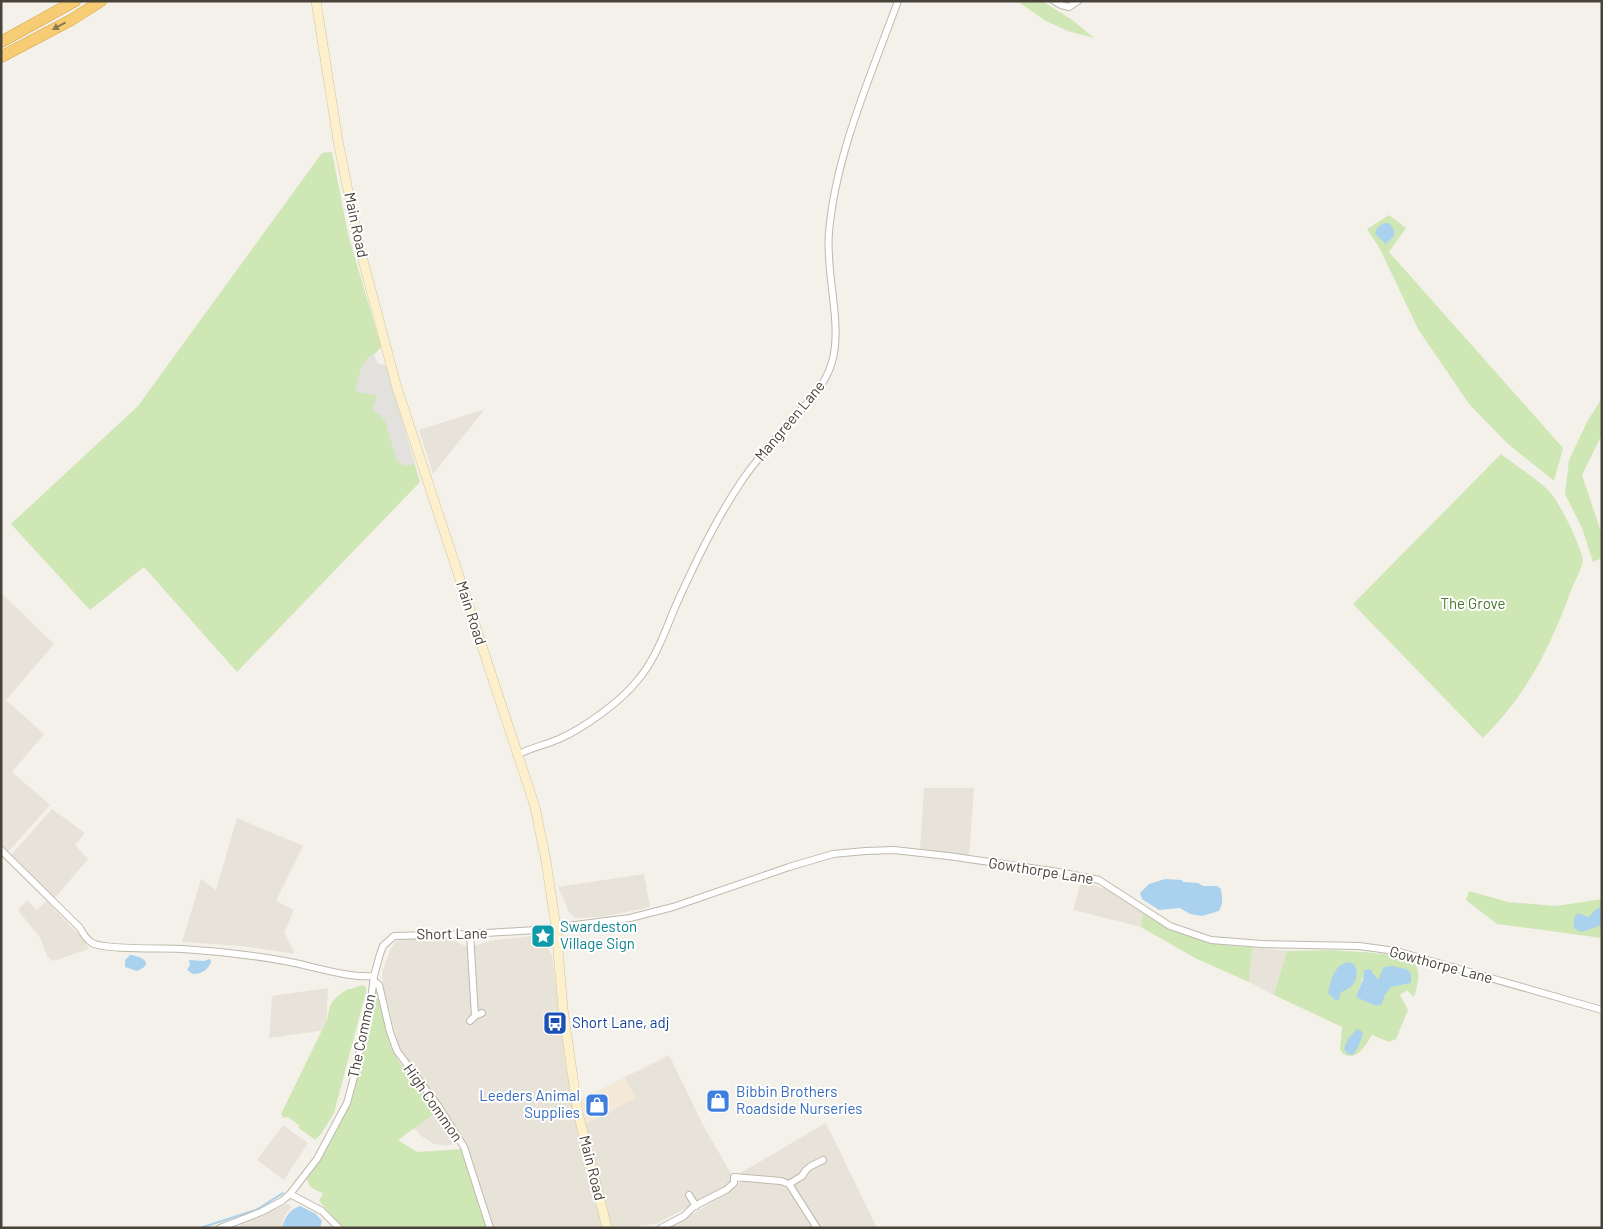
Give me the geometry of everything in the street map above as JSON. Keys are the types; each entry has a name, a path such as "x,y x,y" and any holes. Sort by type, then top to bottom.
{"highway":[{"path":"1,42 75,1"},
{"path":"1,57 71,20 101,1"}],"main road":[{"name":"Main Road","path":"316,1 338,141 357,235 397,388 535,808 546,861 556,927 563,1009 578,1113 607,1228"}],"street":[{"name":"Mangreen Lane","path":"517,755 562,738 582,727 619,699 637,681 652,660 712,530 740,483 774,439 811,400 829,372 834,354 835,331 828,253 832,205 842,161 851,133 898,1"},
{"path":"1054,1 1064,7 1069,7 1078,1"},
{"name":"The Common","path":"1,850 80,928 86,938 101,946 219,952 285,961 374,978 347,1103 317,1159 290,1194 282,1201 232,1225 220,1228"},
{"name":"Gowthorpe Lane","path":"556,927 653,913 833,854 894,850 1059,872 1098,880 1170,926 1211,940 1262,944 1359,946 1396,951 1602,1010"},
{"name":"Short Lane","path":"374,978 383,946 394,936 470,934 556,927"},
{"path":"470,934 479,1014 470,1021"},
{"name":"High Common","path":"374,978 379,985 390,1032 397,1050 439,1107 464,1147 490,1228"},
{"path":"789,1184 802,1176 811,1166 823,1160"},
{"path":"661,1228 726,1190 734,1183 734,1178 781,1181 789,1184 817,1228"},
{"path":"290,1194 322,1211 339,1228"},
{"path":"690,1195 696,1206"}],"shaded area":[{"path":"374,354 377,363 386,366 415,464 404,466 397,461 385,421 380,415 372,411 377,396 355,391 361,368 367,358"},
{"path":"485,409 433,474 419,430"},
{"path":"1,593 54,644 6,700 44,734 12,772 50,805 8,852 1,845"},
{"path":"924,788 974,788 969,856 920,849"},
{"path":"52,809 85,833 75,845 88,859 54,899 11,855"},
{"path":"237,818 303,846 276,901 294,910 284,933 295,954 242,946 182,942 201,879 216,890"},
{"path":"644,874 650,907 603,917 575,918 569,912 558,887"},
{"path":"1081,882 1107,889 1143,913 1141,927 1073,910"},
{"path":"27,900 37,910 46,901 84,940 89,949 53,961 47,956 41,939 18,910"},
{"path":"539,935 552,955 566,1068 587,1171 602,1228 494,1228 464,1140 433,1094 404,1058 398,1043 383,986 382,972 395,942 401,939 450,939 465,946"},
{"path":"1252,947 1287,951 1274,995 1249,982"},
{"path":"328,988 326,1030 269,1038 272,996"},
{"path":"669,1055 704,1127 736,1182 656,1224 635,1228 612,1228 586,1124 635,1098 625,1077"},
{"path":"625,1077 635,1098 586,1124 581,1099"},
{"path":"438,1111 458,1142 446,1146 434,1144 421,1136 414,1128"},
{"path":"826,1123 877,1228 670,1228 738,1186 742,1172"},
{"path":"283,1125 308,1143 284,1180 257,1160"},
{"path":"288,1204 292,1207 285,1215 281,1228 240,1228 240,1224"}],"green space":[{"path":"1017,1 1042,1 1071,19 1094,38 1068,31 1046,21"},
{"path":"332,152 348,234 381,347 374,355 377,363 386,366 420,482 237,672 144,567 90,610 11,524 138,406 322,153"},
{"path":"1389,215 1406,228 1389,252 1563,448 1554,481 1508,444 1469,404 1418,329 1380,249 1367,229"},
{"path":"1602,398 1602,434 1582,475 1602,535 1602,558 1593,562 1582,528 1565,494 1569,460 1587,422"},
{"name":"The Grove","path":"1501,454 1553,496 1574,535 1583,560 1555,630 1526,686 1483,738 1353,604"},
{"path":"1469,891 1508,902 1556,906 1602,899 1602,938 1497,924 1466,900"},
{"path":"1143,913 1195,938 1208,942 1252,947 1249,982 1195,958 1141,927"},
{"path":"1333,950 1376,953 1408,959 1414,963 1418,970 1416,989 1414,997 1407,990 1400,995 1408,1010 1396,1039 1389,1042 1372,1035 1357,1054 1348,1056 1343,1054 1340,1049 1342,1027 1274,995 1287,951","holes":["1370,969 1378,981 1410,983 1391,987 1385,995 1382,1004 1356,997 1364,970"]},
{"path":"362,985 366,987 366,992 334,1113 315,1140 299,1128 299,1125 288,1117 284,1118 281,1114 327,1020 333,1001 348,989"},
{"path":"376,988 378,988 389,1042 396,1057 438,1111 398,1140 417,1152 462,1149 487,1228 344,1228 319,1201 323,1193 315,1190 309,1184 307,1178 319,1161 350,1103 358,1075"}],"water":[{"path":"1384,223 1389,223 1394,230 1394,236 1386,244 1375,233 1378,227"},
{"path":"1165,879 1182,880 1183,882 1198,883 1203,886 1217,886 1221,889 1222,898 1222,905 1219,911 1202,916 1190,914 1180,908 1159,910 1142,899 1140,893 1149,884"},
{"path":"1602,907 1602,925 1581,932 1574,928 1574,920 1578,913 1588,917 1598,908"},
{"path":"130,955 145,960 146,963 143,968 137,971 125,967 125,960"},
{"path":"210,959 210,965 202,972 193,974 187,970 190,965 189,960 204,961"},
{"path":"1348,962 1354,964 1357,973 1356,978 1353,985 1341,992 1340,998 1336,1001 1328,993 1330,983 1339,966"},
{"path":"1392,966 1406,969 1411,973 1411,983 1391,987 1385,995 1382,1004 1376,1006 1356,997 1363,980 1364,970 1370,969 1378,980 1384,967"},
{"path":"1357,1029 1363,1033 1359,1045 1352,1055 1344,1049 1348,1039"},
{"path":"300,1206 316,1214 322,1221 320,1228 282,1228 288,1214"}],"waterway":[{"path":"200,1228 256,1210 283,1193"}],"place":[{"name":"Swardeston Village Sign","path":"543,936"},
{"name":"Short Lane, adj","path":"555,1023"},
{"name":"Bibbin Brothers Roadside Nurseries","path":"718,1101"},
{"name":"Leeders Animal Supplies","path":"597,1105"}]}
